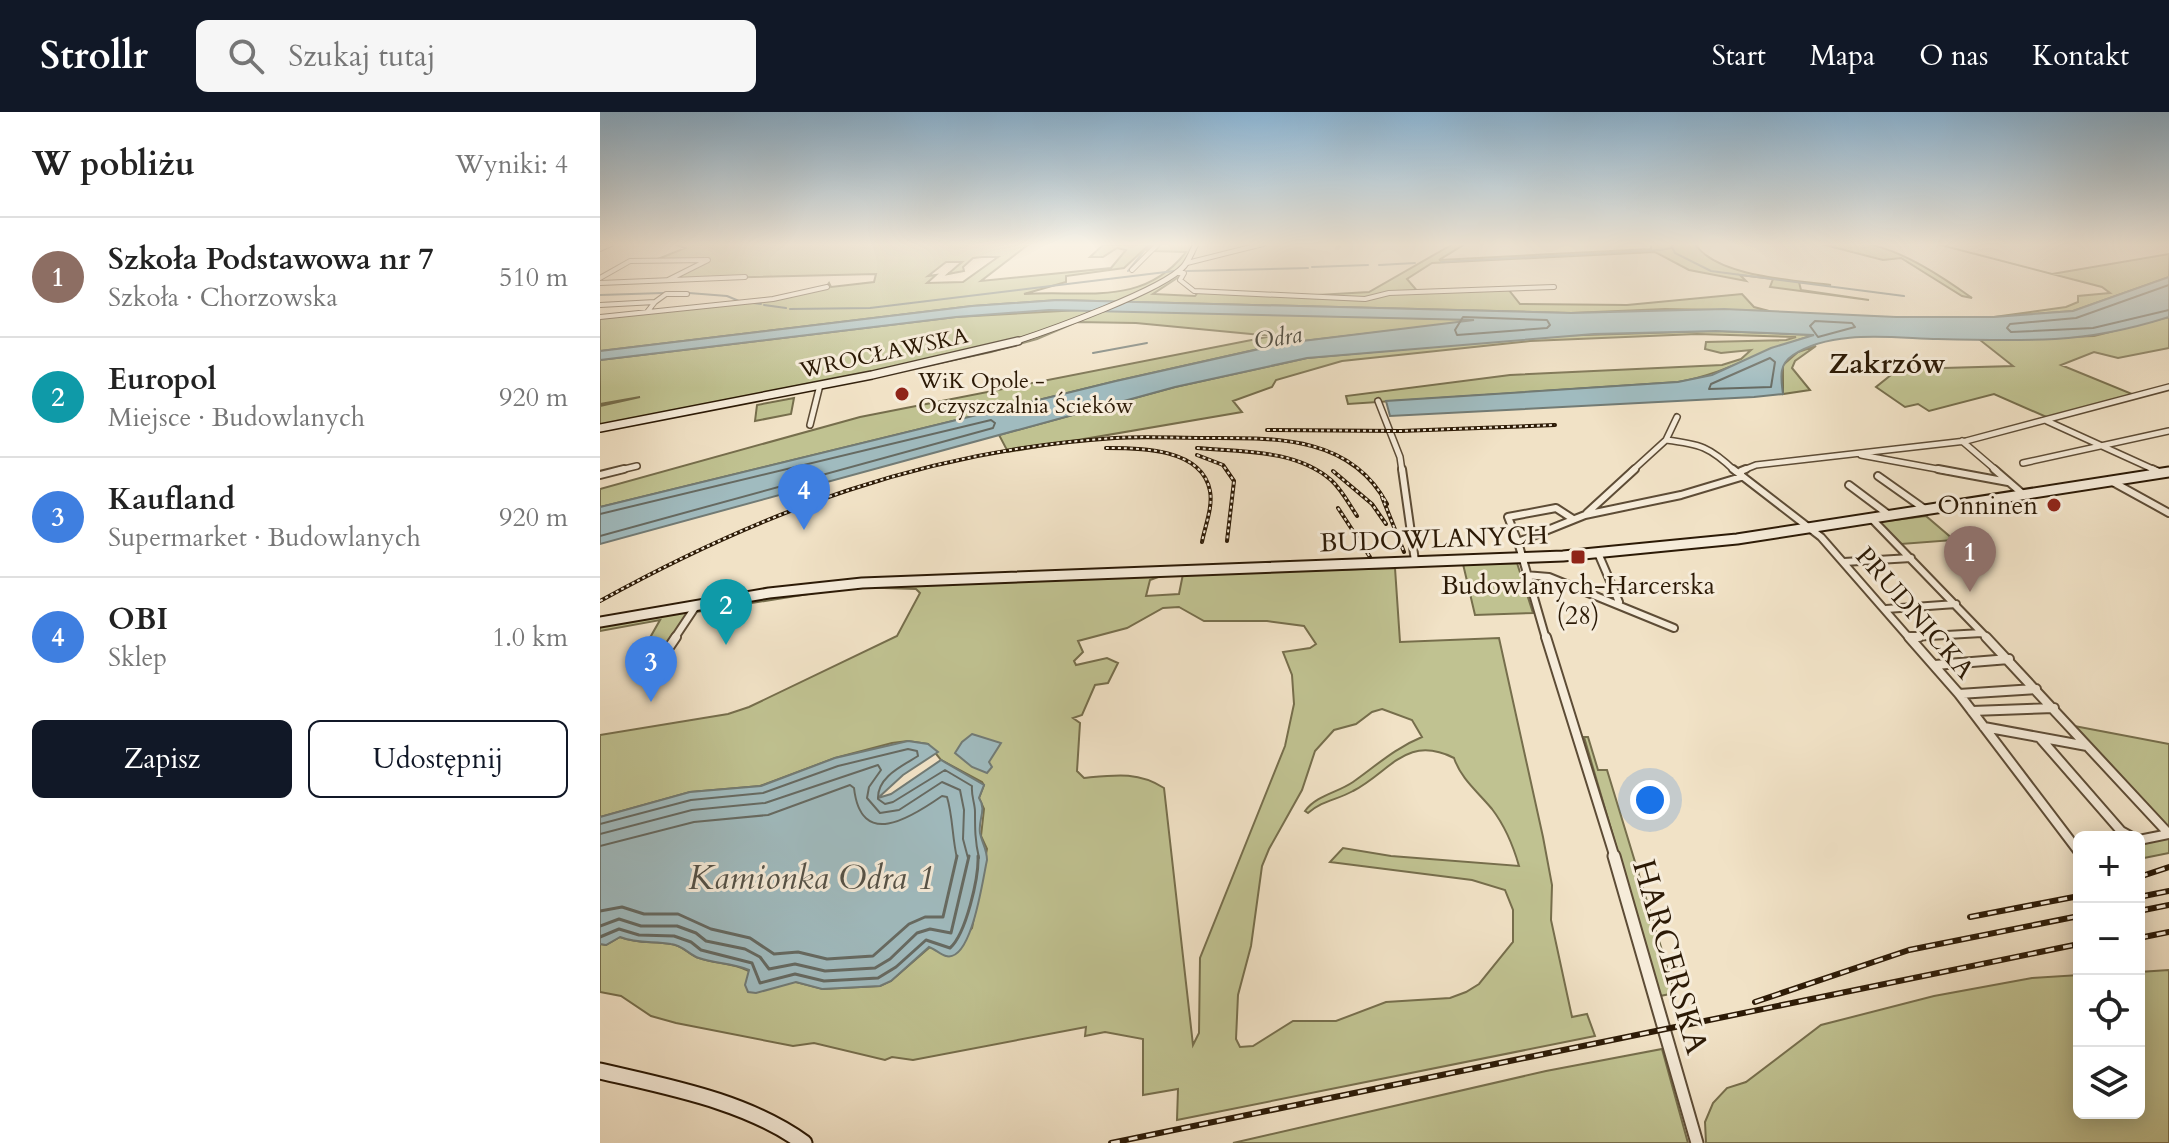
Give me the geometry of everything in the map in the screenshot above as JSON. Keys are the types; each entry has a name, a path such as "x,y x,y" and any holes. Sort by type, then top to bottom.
{"main road":[{"name":"WROCŁAWSKA","path":"600,428 820,385 1011,343 1141,292"},
{"name":"BUDOWLANYCH","path":"600,622 793,590 862,583 1519,558 1704,543 2165,473"},
{"path":"600,1071 753,1115 789,1130 804,1143"}],"street":[{"path":"600,317 738,302 797,292"},
{"path":"1232,292 1365,299 1389,293 1413,292"},
{"path":"647,312 666,294 687,294"},
{"path":"600,305 655,302"},
{"path":"810,425 820,385"},
{"path":"1518,542 1585,515 1681,495 1741,477 1741,471 1756,465 1962,441 2169,387"},
{"path":"1378,401 1400,457 1415,561"},
{"path":"1585,515 1666,440 1677,417"},
{"path":"2047,421 2165,473"},
{"path":"2023,463 2169,431"},
{"name":"PRUDNICKA","path":"1666,440 1708,448 1741,477 1810,528 1935,665 2073,844"},
{"path":"1962,441 2024,495"},
{"path":"1855,453 2008,482"},
{"path":"600,475 637,466"},
{"path":"1878,476 1926,510"},
{"path":"2111,481 2169,513"},
{"path":"1849,485 1889,515"},
{"path":"1599,505 1608,510"},
{"name":"HARCERSKA","path":"1573,519 1556,508 1508,517 1607,830 1697,1143"},
{"path":"1871,518 2009,659 2169,834"},
{"path":"1598,553 1619,603"},
{"path":"1844,562 1911,558"},
{"path":"1525,575 1549,577 1674,628"},
{"path":"1886,609 1956,604"},
{"path":"649,677 696,606"},
{"path":"1911,637 1982,633"},
{"path":"1935,665 2009,659"},
{"path":"1959,694 2036,689"},
{"path":"1972,711 2055,708"},
{"path":"1984,727 2087,746"},
{"path":"2040,738 2121,831"},
{"path":"2145,839 2169,834"}],"green space":[{"path":"804,292 1156,292 1153,294 1195,296 1198,292 1221,292 1300,296 1367,292 1510,292 1520,304 1627,305 1742,294 1754,307 1769,311 1665,309 1571,313 1058,300 972,306 600,351 600,317 779,298"},
{"path":"2126,292 2073,311 1994,317 2066,307 2078,302 2078,296"},
{"path":"1098,309 1484,320 1286,343 1116,381 600,507 600,489 860,417 1272,336 1136,323 1077,322 1037,339 991,352 832,386 1018,340 922,363 600,425 600,406 640,397 600,404 600,360 956,317"},
{"path":"2169,317 2169,348 2118,358 2094,352 2061,365 2137,396 2051,419 1994,394 1929,411 1918,404 1905,407 1876,387 1896,371 1908,369 2013,366 1980,340 2094,336"},
{"path":"1716,331 1814,335 1713,373 1678,382 1348,404 1346,396 1510,375 1722,365 1741,359 1751,350 1721,353 1705,349 1706,342 1786,340 1796,337 1697,334 1530,341 1342,361 1276,380 1272,387 1233,401 1242,412 1008,452 999,435 1175,387 1307,358 1551,336"},
{"path":"1816,346 1795,361 1792,368 1810,390 1783,394 1783,365 1798,352"},
{"path":"794,398 791,414 755,421 757,405"},
{"path":"1926,516 1954,540 1901,544 1879,522"},
{"path":"1517,563 1533,613 1475,615 1463,564"},
{"path":"1395,568 1400,642 1499,638 1543,837 1552,885 1551,920 1572,1017 1587,1014 1595,1036 1177,1120 1178,1089 1143,1095 1143,1039 1105,1032 1085,1036 1086,1027 913,1060 892,1057 885,1060 814,1043 793,1046 676,1023 651,1016 621,996 600,992 600,944 606,945 620,937 675,945 699,958 749,971 749,978 796,982 823,989 880,986 891,981 930,947 947,956 972,928 987,849 981,836 984,809 979,798 984,785 982,782 941,760 928,744 908,741 835,758 760,786 690,792 600,817 600,735 728,714 749,707 897,636 920,593 916,589 852,587 691,613 665,653 639,657 660,620 600,631 600,622 805,588 1162,571 1161,576 1150,580 1146,596 1179,594 1183,574","holes":["1179,607 1204,621 1267,621 1304,626 1316,644 1310,648 1283,652 1292,675 1294,704 1285,746 1200,958 1199,1033 1193,1045 1164,788 1135,777 1084,778 1077,771 1080,723 1073,718 1082,715 1095,685 1108,683 1118,663 1107,658 1076,665 1074,661 1083,652 1078,641 1127,628 1163,608","1382,709 1412,720 1422,737 1347,786 1315,801 1305,811 1308,813 1353,791 1399,758 1423,750 1437,752 1454,758 1465,779 1497,815 1519,866 1391,856 1343,848 1330,862 1472,880 1505,890 1513,910 1513,942 1479,984 1466,992 1450,998 1386,1002 1336,1021 1293,1021 1253,1046 1240,1047 1236,1039 1238,995 1251,946 1262,866 1269,849 1302,790 1315,751 1334,730 1356,724"]},
{"path":"2069,725 2169,744 2169,853 2145,858 2145,840 2168,834"},
{"path":"1584,737 1588,737 1598,770 1607,770 1675,993 1660,996"},
{"path":"2169,970 2169,1143 1706,1143 1705,1122 1713,1103 1727,1088 1746,1082 1821,1025 1934,996 2032,978 2073,975 2073,1119 2145,1119 2145,972"},
{"path":"1662,1049 1688,1143 1233,1143 1546,1071"}],"water":[{"path":"2126,292 2169,292 2169,317 2099,334 2055,339 1863,337 1826,341 1788,359 1782,372 1783,394 1754,397 1390,416 1386,401 1678,382 1712,375 1771,348 1814,335 1716,331 1594,334 1307,358 1175,387 600,544 600,507 1116,381 1286,343 1474,320 1049,310 956,317 600,360 600,351 972,306 1058,300 1571,313 1724,309 1896,317 1994,317 2073,311"},
{"path":"972,734 1001,743 989,762 992,767 987,773 972,767 955,753"},
{"name":"Kamionka Odra 1","path":"908,741 928,744 938,752 903,775 878,798 891,794 941,760 984,785 979,798 982,807 980,828 987,860 975,917 963,946 955,955 946,956 929,947 891,981 880,986 822,989 796,982 756,993 748,992 745,985 749,970 699,958 675,945 620,937 606,945 600,944 600,817 690,792 761,786 835,758"}],"waterway":[{"path":"790,309 870,308 1001,292"},
{"path":"1874,292 1904,296"},
{"path":"600,295 663,293"},
{"path":"689,293 727,296 739,301"},
{"path":"753,303 761,304"},
{"path":"764,305 786,308"},
{"path":"1093,353 1147,343"}],"railway":[{"path":"1267,430 1401,431 1555,425"},
{"path":"600,601 723,539 848,490 912,471 1046,445 1138,437 1258,439 1308,445 1332,453 1353,465 1371,481 1387,504"},
{"path":"1106,448 1168,453 1195,466 1205,477 1211,497 1202,542"},
{"path":"1197,448 1267,454 1301,462 1331,480 1357,516"},
{"path":"1197,455 1223,465 1234,481 1227,541"},
{"path":"1333,471 1372,504 1386,524"},
{"path":"1382,497 1404,552"},
{"path":"1338,508 1370,557"},
{"path":"2145,875 2169,867"},
{"path":"2145,896 2169,891"},
{"path":"1970,917 2073,897"},
{"path":"2145,910 2169,905"},
{"path":"1755,1002 1909,950 2073,917"},
{"path":"2145,937 2169,932"},
{"path":"1111,1143 2073,945"}],"place":[{"name":"WiK Opole - Oczyszczalnia Ścieków","path":"902,394"},
{"name":"Onninen","path":"2054,505"},
{"name":"OBI","path":"804,530"},
{"name":"Budowlanych-Harcerska (28)","path":"1578,557"},
{"name":"Szkoła Podstawowa nr 7","path":"1970,592"},
{"name":"Europol","path":"726,645"},
{"name":"Kaufland","path":"651,702"}],"district":[{"name":"Zakrzów","path":"1887,364"}],"water label":[{"name":"Odra","path":"1278,338"}]}
